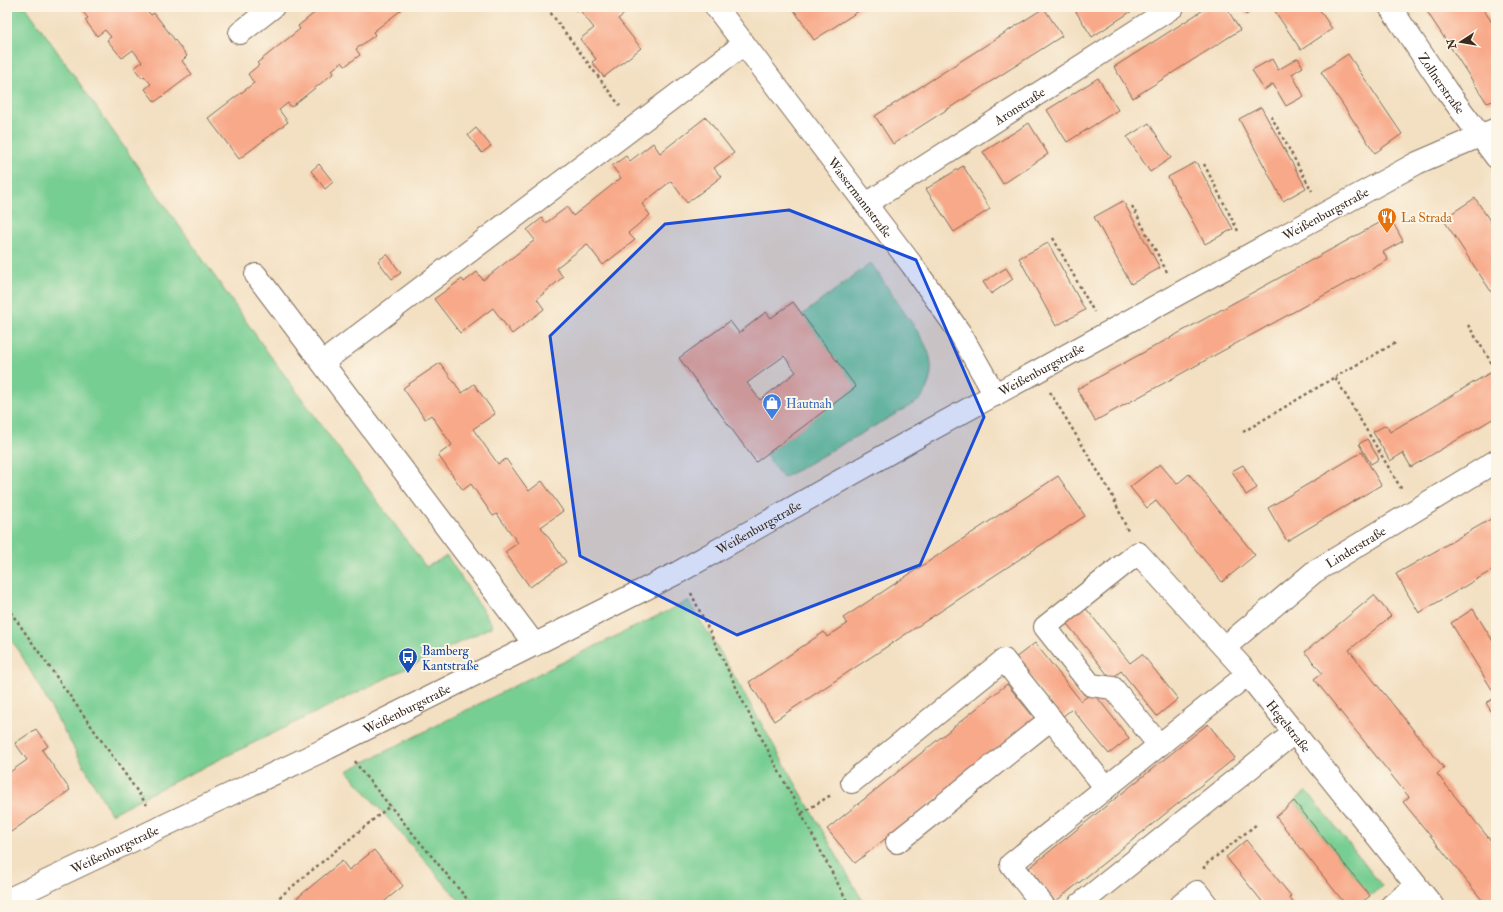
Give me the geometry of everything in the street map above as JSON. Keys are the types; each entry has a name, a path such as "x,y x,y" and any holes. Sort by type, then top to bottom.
{"street":[{"path":"240,33 274,7"},
{"name":"Aronstraße","path":"866,204 1173,7"},
{"name":"Zollnerstraße","path":"1390,7 1488,132 1496,157"},
{"name":"Wassermannstraße","path":"726,10 744,44 866,204 960,333 995,395"},
{"path":"323,362 744,44"},
{"name":"Weißenburgstraße","path":"7,900 342,741 679,572 1250,254 1417,164 1488,132"},
{"path":"256,275 535,645"},
{"name":"Linderstraße","path":"1225,647 1314,572 1496,461"},
{"path":"1138,553 1045,627 1091,685 1113,688 1159,745"},
{"name":"Hegelstraße","path":"1138,553 1248,674 1432,905"},
{"path":"852,782 1004,660 1106,788"},
{"path":"1043,905 1010,864 1248,674"},
{"path":"898,842 1051,719"},
{"path":"1079,905 1295,732"},
{"path":"1392,905 1416,886"}],"path":[{"path":"547,8 636,126"},
{"path":"1271,116 1325,214"},
{"path":"1204,164 1250,254"},
{"path":"1132,206 1179,294"},
{"path":"1053,238 1106,334"},
{"path":"1468,325 1496,370"},
{"path":"1243,432 1397,342"},
{"path":"1038,371 1111,493 1138,553"},
{"path":"1335,377 1414,511"},
{"path":"679,572 697,603 750,716 849,905"},
{"path":"7,608 162,827"},
{"path":"342,741 362,772 472,905"},
{"path":"802,813 852,782"},
{"path":"270,905 390,805"},
{"path":"1195,901 1204,866 1257,824"}],"highlighted area":[{"path":"789,210 916,260 984,417 920,565 737,635 580,556 550,336 665,224"}],"green space":[{"path":"7,7 26,7 269,354 426,567 447,556 493,626 111,814 18,649 7,636"},
{"path":"871,263 925,344 931,364 931,375 927,387 920,400 783,478 765,455 855,387 802,315"},
{"path":"688,601 718,648 865,905 463,905 347,771 526,680"},
{"path":"1307,791 1382,886 1370,896 1294,801"}],"building":[{"path":"79,7 144,7 151,15 154,13 187,56 182,61 192,74 155,102 145,89 151,84 144,76 142,78 134,68 142,62 133,50 122,58 107,40 111,37 105,30 97,36 85,20 88,18"},
{"path":"322,7 405,7 373,32 375,35 356,49 360,55 345,66 342,62 332,70 334,73 291,107 288,103 279,110 288,122 239,159 208,118 254,83 248,74 259,65 257,63 300,29 298,26"},
{"path":"573,7 633,7 618,19 641,48 604,77 592,62 596,59 580,39 594,28 579,9 576,11"},
{"path":"792,7 865,7 814,40"},
{"path":"1073,7 1138,7 1092,37"},
{"path":"1208,7 1226,7 1240,30 1133,98 1114,67"},
{"path":"1240,7 1258,7 1246,15"},
{"path":"1272,7 1318,7 1332,29 1301,50"},
{"path":"1424,7 1482,7 1496,29 1496,100 1487,103"},
{"path":"1044,8 1062,36 893,144 875,116"},
{"path":"1348,54 1402,134 1375,153 1321,72"},
{"path":"1298,58 1303,67 1292,74 1304,96 1286,106 1273,84 1264,90 1252,70 1272,59 1278,70"},
{"path":"1098,78 1118,110 1067,142 1047,110"},
{"path":"1261,107 1306,188 1283,201 1239,119"},
{"path":"706,117 734,153 714,168 721,177 687,203 671,181 642,204 650,215 628,233 635,240 603,265 587,244 556,268 563,277 537,299 544,309 512,334 493,308 460,333 434,299 462,279 464,282 477,272 483,280 535,240 527,230 542,218 546,223 567,207 573,216 621,178 612,166 626,156 630,161 653,143 660,153"},
{"path":"1029,123 1048,154 1003,184 983,152"},
{"path":"1149,123 1171,158 1150,172 1127,137"},
{"path":"476,128 491,146 482,153 468,135"},
{"path":"1196,162 1233,229 1205,244 1168,177"},
{"path":"319,164 333,182 325,189 311,171"},
{"path":"963,166 990,209 954,232 926,189"},
{"path":"1475,198 1496,230 1496,299 1443,219"},
{"path":"1123,201 1160,268 1131,284 1094,217"},
{"path":"1390,217 1403,241 1383,252 1388,260 1095,421 1077,389"},
{"path":"1048,243 1085,310 1056,326 1019,258"},
{"path":"387,254 401,273 392,279 378,261"},
{"path":"1006,268 1013,279 991,294 983,282"},
{"path":"793,302 856,387 756,462 679,358 730,321 739,333 766,312 771,318","holes":["784,356 796,372 760,400 747,383"]},
{"path":"440,363 462,393 474,384 495,414 473,429 498,464 506,459 529,491 542,481 563,511 541,527 566,562 530,587 505,552 518,543 497,514 493,516 471,484 463,490 438,455 452,445 431,415 425,419 403,388"},
{"path":"1493,371 1496,376 1496,417 1411,467 1403,453 1390,461 1373,432 1386,425 1390,432"},
{"path":"1367,439 1379,459 1371,464 1359,444"},
{"path":"1362,452 1381,485 1287,541 1268,508"},
{"path":"1160,464 1177,484 1189,474 1255,555 1222,582 1156,501 1147,508 1130,487"},
{"path":"1243,465 1257,488 1246,495 1232,471"},
{"path":"1058,476 1085,516 774,721 749,682 824,632 827,637 847,624 843,618"},
{"path":"1496,516 1496,568 1419,613 1396,574"},
{"path":"1374,595 1391,616 1349,650 1444,768 1437,774 1496,847 1496,905 1486,905 1403,802 1409,797 1314,679 1322,673 1305,652"},
{"path":"1083,605 1130,663 1142,654 1178,699 1157,716 1121,671 1111,679 1064,620"},
{"path":"1473,609 1496,646 1496,696 1451,623"},
{"path":"1035,643 1081,701 1093,692 1129,738 1109,754 1072,709 1062,717 1015,658"},
{"path":"1007,684 1035,719 855,863 827,829"},
{"path":"1496,697 1496,719 1486,703"},
{"path":"1208,724 1235,758 1055,902 1029,868"},
{"path":"36,729 48,746 42,750 70,790 11,832 7,826 7,774 27,760 15,743"},
{"path":"1294,801 1370,896 1358,905 1346,905 1276,817"},
{"path":"1246,840 1291,896 1289,897 1295,905 1265,905 1226,857"},
{"path":"374,850 403,886 380,905 295,905 292,902 342,861 349,870"}],"place":[{"name":"La Strada","path":"1387,234"},
{"name":"Hautnah","path":"772,420"},
{"name":"Bamberg Kantstraße","path":"408,674"}]}
